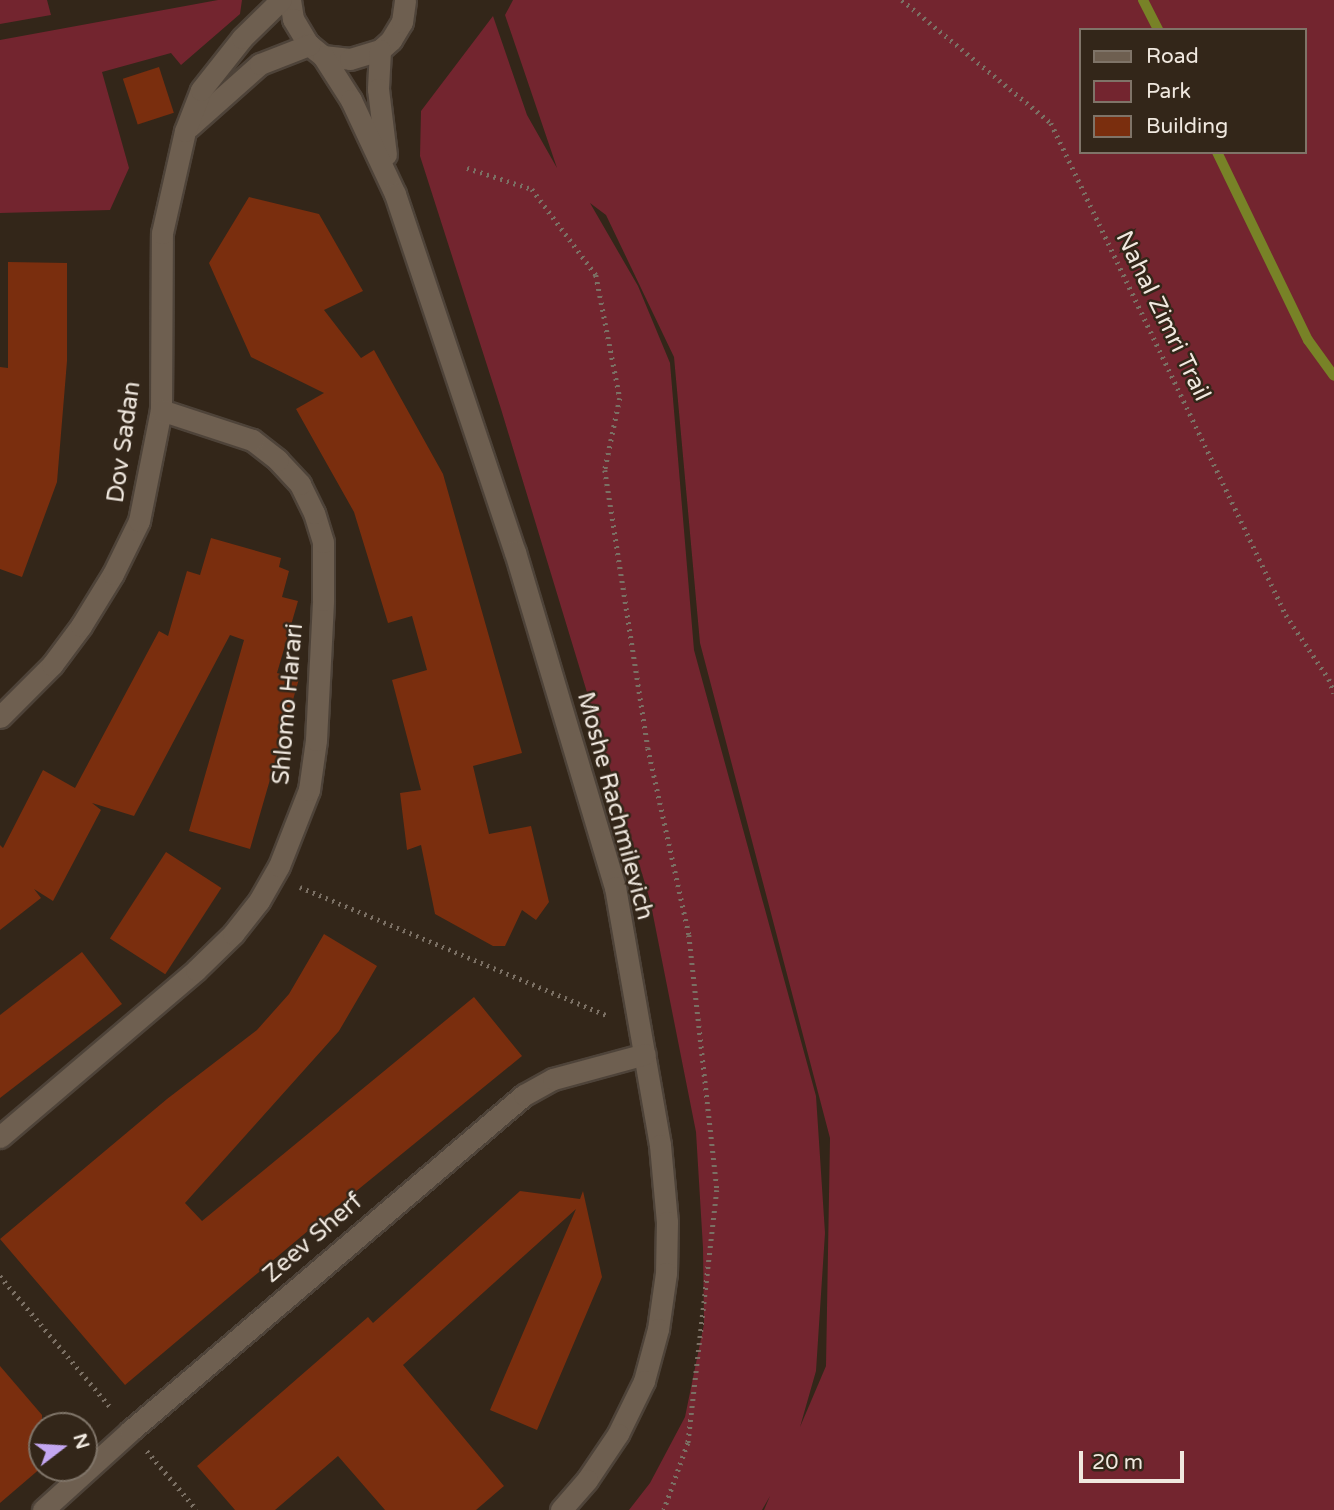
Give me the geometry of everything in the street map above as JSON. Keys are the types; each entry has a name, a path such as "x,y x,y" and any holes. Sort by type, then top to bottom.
{"street":[{"name":"Dov Sadan","path":"0,717 52,665 113,574 139,521 161,410 162,233 185,131 201,90 242,38 281,0"},
{"name":"Moshe Rachmilevich","path":"290,0 293,19 356,110 395,194"},
{"path":"402,22 405,0"},
{"path":"185,131 260,64 316,50 350,60 380,50 424,0"},
{"name":"Moshe Rachmilevich","path":"380,50 378,89 382,137 395,194 514,552 615,887 660,1145 667,1222 666,1273 658,1329 644,1381 618,1434 561,1510"},
{"name":"Shlomo Harari","path":"0,1137 196,970 233,934 274,876 309,790 316,740 324,600 323,542 300,484 278,460 252,440 161,410"},
{"name":"Zeev Sherf","path":"43,1510 130,1431 524,1094 553,1079 645,1054"}],"path":[{"name":"Nahal Zimri Trail","path":"902,0 1022,96 1051,123 1286,615 1329,679 1334,693"},
{"path":"467,168 532,189 596,275 620,398 605,470 648,748 689,935 717,1190 688,1443 664,1510"},
{"path":"274,876 640,1030"},
{"path":"0,1276 197,1510"}],"green space":[{"path":"0,0 47,0 51,15 0,24"},
{"path":"218,0 242,0 240,14 181,65 171,53 102,72 129,168 110,210 0,213 0,40"},
{"path":"513,0 1334,0 1334,1510 764,1510 770,1496 762,1510 629,1510 650,1483 685,1417 704,1324 703,1248 696,1132 650,900 501,409 420,156 421,111 493,16 527,115 557,168 505,15","holes":["590,203 606,215 674,357 700,643 830,1138 826,1366 800,1427 816,1371 825,1233 816,1096 694,650 670,363 638,286"]}],"building":[{"path":"159,67 174,113 138,124 123,79"},
{"path":"249,197 319,214 363,291 324,310 361,358 374,350 443,474 522,753 473,766 489,834 531,826 549,902 536,920 522,910 505,946 493,946 435,914 421,845 407,850 400,793 421,790 392,680 427,670 412,616 388,623 354,512 296,409 324,393 251,357 209,263"},
{"path":"8,262 67,263 67,361 57,482 22,577 0,569 0,367 8,368"},
{"path":"211,538 281,558 279,567 289,571 282,597 298,601 277,673 299,679 250,849 189,831 244,640 230,635 134,816 92,803 101,810 53,901 34,889 41,898 0,930 0,845 3,848 43,770 75,788 159,631 168,636 187,571 200,575"},
{"path":"166,852 221,888 165,974 110,938"},
{"path":"324,934 377,966 339,1031 185,1203 202,1221 474,997 522,1056 322,1219 125,1385 0,1239 167,1099 257,1030 289,994"},
{"path":"82,952 122,1004 0,1098 0,1015"},
{"path":"520,1191 580,1199 583,1191 602,1277 537,1430 490,1410 576,1209 403,1365 504,1486 476,1510 385,1510 338,1456 275,1510 235,1510 197,1466 368,1317 373,1323"},
{"path":"0,1366 39,1412 28,1412 28,1479 0,1503"}],"waterway":[{"path":"1143,0 1157,28"},
{"path":"1218,154 1308,340 1334,376"}]}
